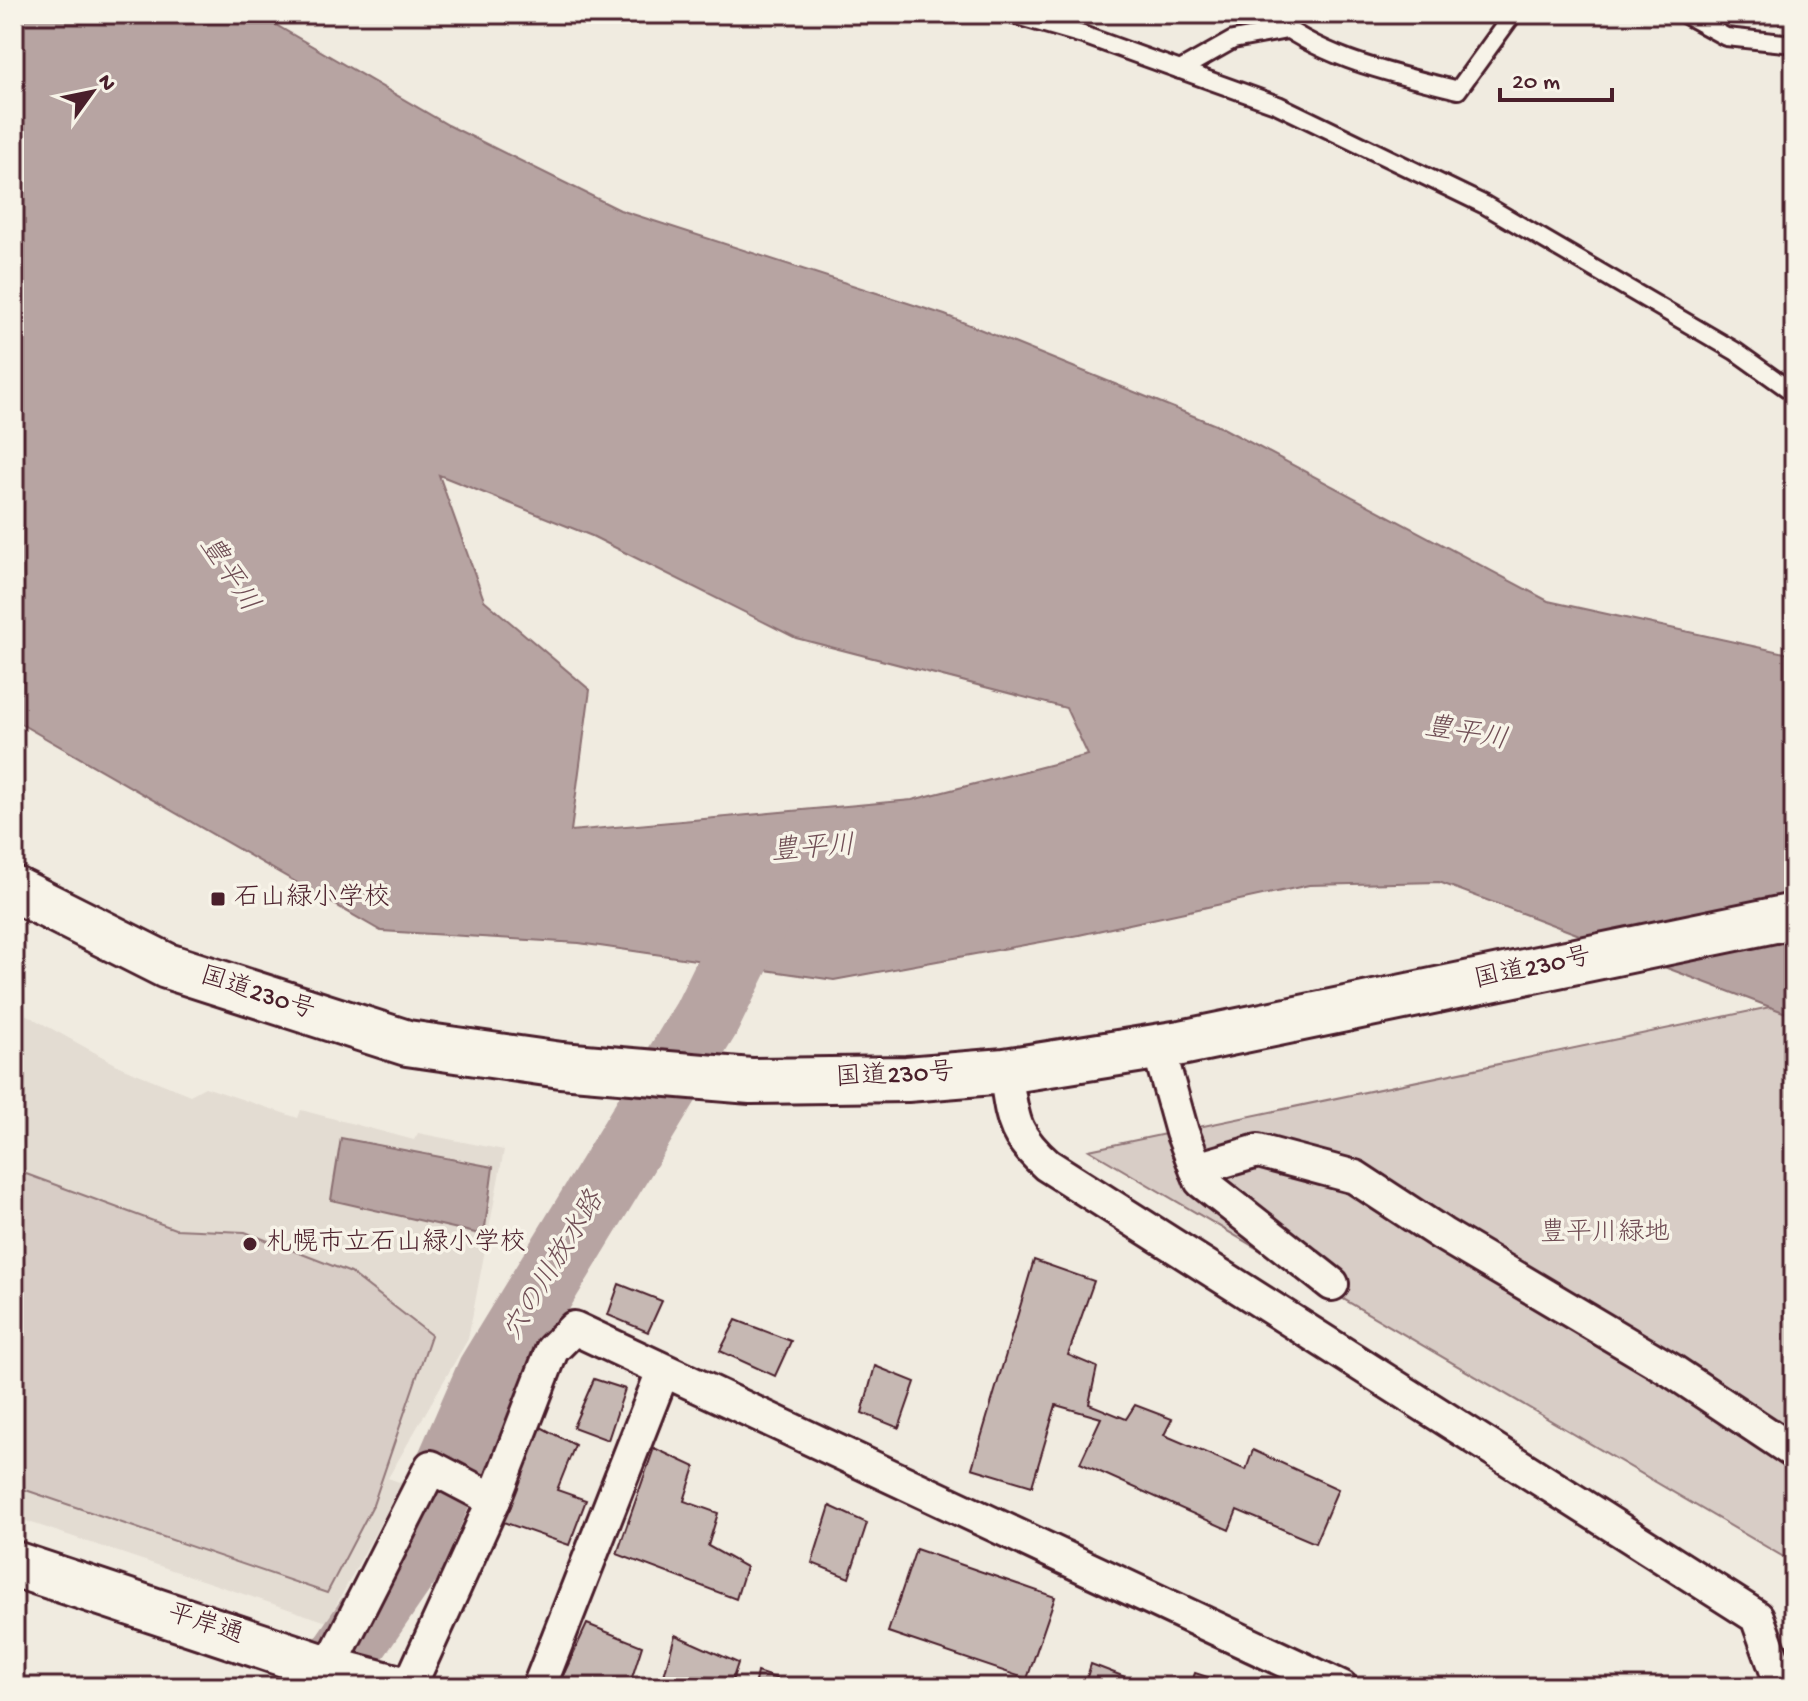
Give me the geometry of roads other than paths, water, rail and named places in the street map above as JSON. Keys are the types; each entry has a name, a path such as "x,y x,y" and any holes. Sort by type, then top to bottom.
{"main road":[{"name":"国道230号","path":"14,889 167,966 407,1043 561,1065 751,1081 907,1079 1005,1071 1178,1043 1794,916"},
{"name":"平岸通","path":"14,1564 326,1671 396,1686"}],"street":[{"path":"1178,1043 1182,1132 1201,1181 1332,1284"},
{"path":"1005,1071 1014,1122 1022,1142 1047,1165 1757,1617 1777,1672 1776,1687"},
{"path":"1196,1169 1258,1151 1355,1177 1442,1234 1671,1370 1794,1452"},
{"path":"396,1686 494,1500 552,1350 574,1328 1341,1687"},
{"path":"539,1687 663,1371"},
{"path":"326,1671 431,1467 494,1500"}],"lane":[{"path":"1010,14 1083,35 1278,105 1485,205 1735,351 1794,393"},
{"path":"1267,14 1287,30 1356,64 1458,90 1513,14"},
{"path":"1684,14 1726,37 1794,44"},
{"path":"1180,70 1233,40 1287,30"}],"water":[{"name":"豊平川","path":"14,14 257,14 448,125 620,210 945,315 1223,428 1548,601 1794,655 1794,1016 1439,882 1309,885 1079,935 834,980 579,943 381,931 14,720","holes":["439,475 592,536 796,638 1066,708 1088,755 912,800 571,831 590,690 484,600"]},
{"path":"341,1138 493,1167 484,1235 331,1200"}],"waterway":[{"name":"穴の川放水路","path":"323,1686 408,1562 490,1374 706,1019 774,880"}],"place":[{"name":"石山緑小学校","path":"218,899"},
{"name":"札幌市立石山緑小学校","path":"250,1244"}],"park label":[{"name":"豊平川緑地","path":"1605,1234"}]}
